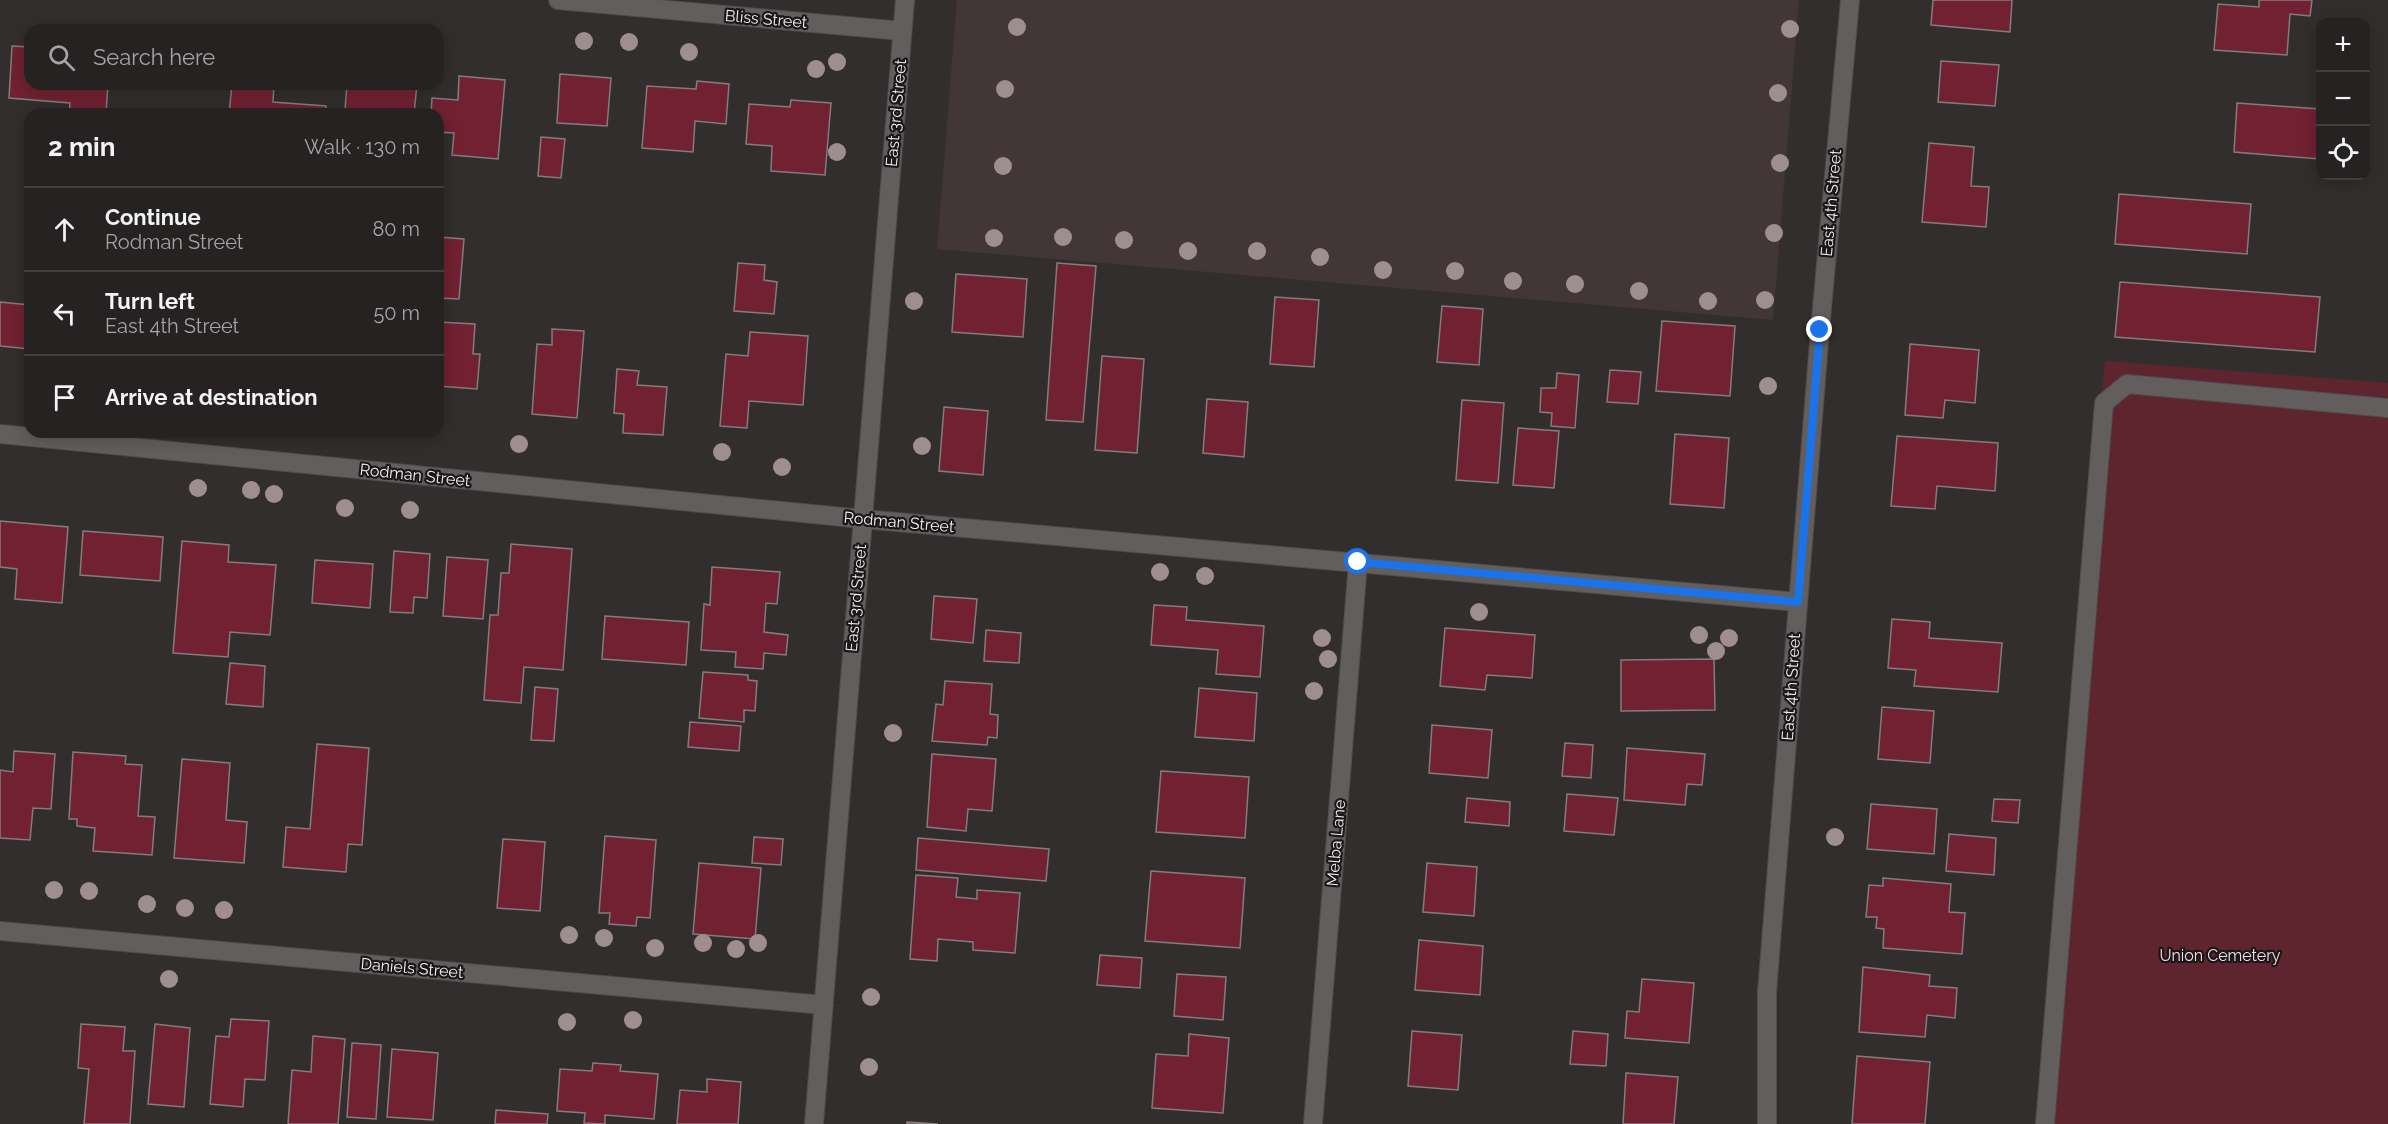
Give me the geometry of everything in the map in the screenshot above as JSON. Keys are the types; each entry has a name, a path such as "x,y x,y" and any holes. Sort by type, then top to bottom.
{"street":[{"name":"Bliss Street","path":"558,0 902,31"},
{"name":"East 3rd Street","path":"814,1124 905,0"},
{"name":"East 4th Street","path":"1767,1124 1767,992 1850,0"},
{"path":"2045,1124 2104,403 2127,384 2388,408"},
{"name":"Rodman Street","path":"0,434 24,436"},
{"name":"Rodman Street","path":"41,438 863,519 1798,602"},
{"name":"Melba Lane","path":"1313,1124 1358,562"},
{"name":"Daniels Street","path":"0,931 824,1005"}],"shaded area":[{"path":"957,0 1799,0 1773,320 937,249"}],"green space":[{"name":"Union Cemetery","path":"2105,361 2388,383 2388,1124 2035,1124"}],"building":[{"path":"1933,0 2012,0 2010,32 1931,25"},
{"path":"2259,0 2312,0 2310,16 2290,14 2287,55 2214,50 2218,4 2259,7"},
{"path":"12,46 24,47 24,90 108,90 106,108 70,108 70,103 9,98"},
{"path":"1941,61 1999,65 1995,106 1938,102"},
{"path":"560,74 611,78 607,126 557,123"},
{"path":"459,76 505,80 498,159 452,155 454,133 444,132 444,108 431,108 432,98 458,100"},
{"path":"697,81 729,84 726,124 695,121 693,152 642,148 647,86 696,89"},
{"path":"231,90 274,90 273,102 326,106 326,108 230,108"},
{"path":"347,90 416,90 415,108 345,108"},
{"path":"791,100 831,103 825,175 771,171 772,146 746,144 749,104 790,107"},
{"path":"2237,103 2316,109 2316,159 2234,152"},
{"path":"541,137 565,139 561,178 538,176"},
{"path":"1929,143 1974,147 1971,186 1989,187 1986,227 1922,222"},
{"path":"2119,194 2251,204 2247,254 2115,244"},
{"path":"444,237 464,239 459,299 444,298"},
{"path":"738,263 765,265 764,280 777,282 774,314 734,311"},
{"path":"1057,263 1096,266 1083,422 1046,420"},
{"path":"956,274 1027,279 1023,337 952,332"},
{"path":"2120,282 2320,297 2315,352 2115,337"},
{"path":"1275,297 1319,300 1314,367 1270,364"},
{"path":"0,302 24,304 24,348 0,346"},
{"path":"1442,306 1483,309 1479,365 1437,362"},
{"path":"1662,321 1735,326 1730,396 1656,391"},
{"path":"444,322 475,324 473,354 480,354 477,389 444,386"},
{"path":"552,329 584,331 577,418 532,414 537,344 552,345"},
{"path":"750,332 808,336 803,405 749,401 747,428 720,426 726,354 748,356"},
{"path":"1910,344 1979,350 1975,403 1945,400 1943,418 1905,415"},
{"path":"1102,356 1144,359 1137,453 1095,450"},
{"path":"617,369 639,371 637,385 667,387 663,435 623,433 624,414 614,413"},
{"path":"1610,370 1641,372 1638,404 1607,402"},
{"path":"1557,373 1579,375 1575,428 1551,426 1552,413 1540,412 1541,388 1556,388"},
{"path":"1207,399 1248,402 1244,457 1203,453"},
{"path":"1462,400 1504,403 1498,483 1456,480"},
{"path":"944,407 988,411 983,475 939,471"},
{"path":"1518,428 1559,431 1554,488 1513,485"},
{"path":"1675,434 1729,438 1724,508 1670,504"},
{"path":"1897,436 1998,443 1995,491 1937,486 1935,509 1891,506"},
{"path":"0,521 68,527 62,603 15,599 17,569 0,567"},
{"path":"83,531 163,537 160,581 80,575"},
{"path":"182,541 229,545 228,562 276,565 270,635 230,632 228,657 173,653"},
{"path":"511,544 572,549 563,670 524,667 521,703 484,700 490,615 498,615 501,573 509,573"},
{"path":"394,551 430,554 427,598 414,597 413,613 390,612"},
{"path":"447,557 488,560 483,619 443,616"},
{"path":"315,560 373,564 370,608 312,603"},
{"path":"712,567 780,572 777,604 766,603 764,632 788,635 786,655 764,653 763,669 735,667 736,652 701,650 704,604 710,605"},
{"path":"934,596 977,599 973,643 931,639"},
{"path":"1154,605 1187,607 1186,620 1264,626 1260,677 1216,674 1218,650 1151,645"},
{"path":"605,616 689,622 686,665 602,659"},
{"path":"1892,619 1930,622 1929,638 2002,643 1998,692 1914,686 1916,670 1888,668"},
{"path":"1445,628 1535,635 1532,678 1487,675 1485,690 1440,686"},
{"path":"986,630 1021,633 1019,663 984,661"},
{"path":"1714,659 1715,710 1621,711 1621,660"},
{"path":"230,663 265,666 263,707 226,704"},
{"path":"703,672 748,675 748,680 757,681 755,711 744,710 744,722 699,718"},
{"path":"945,681 992,684 990,714 998,715 997,738 988,737 987,745 932,741 936,704 943,705"},
{"path":"535,687 558,689 554,741 531,740"},
{"path":"1199,688 1257,693 1254,741 1195,737"},
{"path":"1882,707 1934,711 1930,763 1878,759"},
{"path":"690,722 741,726 739,751 688,747"},
{"path":"1432,725 1492,730 1488,778 1429,773"},
{"path":"1565,743 1593,745 1591,778 1562,776"},
{"path":"317,744 369,748 362,845 348,844 346,872 283,867 286,827 310,829"},
{"path":"1627,748 1705,754 1702,785 1687,784 1685,805 1624,800"},
{"path":"14,751 55,754 51,809 33,808 30,840 0,838 0,770 13,772"},
{"path":"73,752 126,756 125,764 142,765 138,816 155,817 152,855 93,851 95,828 77,826 77,819 69,819"},
{"path":"932,754 996,759 992,811 968,809 966,831 927,827"},
{"path":"182,759 230,763 226,820 247,822 244,863 174,858"},
{"path":"1161,771 1249,777 1245,838 1156,832"},
{"path":"1567,794 1618,798 1614,835 1564,831"},
{"path":"1467,798 1510,802 1509,826 1465,822"},
{"path":"1994,799 2020,800 2018,823 1992,821"},
{"path":"1871,804 1937,809 1934,854 1867,849"},
{"path":"1949,834 1996,838 1994,875 1946,871"},
{"path":"605,836 656,840 650,918 637,917 636,926 609,924 610,913 599,913"},
{"path":"754,837 783,839 781,865 752,863"},
{"path":"918,838 1049,849 1046,881 916,870"},
{"path":"503,839 545,842 540,911 497,908"},
{"path":"699,863 761,868 755,939 693,934"},
{"path":"1427,863 1477,867 1474,916 1423,912"},
{"path":"1151,871 1245,878 1240,948 1145,941"},
{"path":"916,875 958,878 956,897 977,899 977,890 1020,893 1015,953 973,950 973,942 938,939 937,961 910,959"},
{"path":"1883,878 1951,884 1949,912 1965,913 1962,954 1883,948 1884,929 1876,928 1877,917 1866,917 1869,885 1883,886"},
{"path":"1419,940 1483,946 1480,995 1415,990"},
{"path":"1100,955 1142,958 1140,988 1097,985"},
{"path":"1863,967 1930,975 1929,986 1957,988 1955,1018 1927,1015 1925,1037 1859,1032"},
{"path":"1177,974 1226,977 1223,1020 1174,1016"},
{"path":"1642,979 1694,983 1689,1043 1625,1038 1627,1011 1639,1012"},
{"path":"231,1019 269,1021 265,1080 245,1079 243,1107 210,1104 216,1036 229,1037"},
{"path":"81,1024 125,1027 123,1051 135,1051 130,1124 84,1124 89,1069 78,1068"},
{"path":"155,1024 190,1028 184,1107 148,1104"},
{"path":"1412,1031 1462,1035 1458,1090 1408,1086"},
{"path":"1573,1031 1608,1034 1606,1066 1570,1064"},
{"path":"1189,1034 1229,1038 1223,1113 1152,1108 1156,1054 1188,1056"},
{"path":"313,1036 345,1039 338,1124 288,1124 292,1070 311,1072"},
{"path":"352,1043 381,1045 376,1119 347,1117"},
{"path":"392,1049 438,1053 433,1120 387,1117"},
{"path":"1857,1056 1930,1062 1925,1124 1852,1124"},
{"path":"593,1063 621,1065 620,1071 658,1074 654,1119 605,1115 605,1124 584,1123 585,1113 557,1111 560,1069 592,1071"},
{"path":"1626,1073 1678,1077 1674,1124 1623,1124"},
{"path":"707,1079 741,1082 738,1124 677,1124 680,1090 707,1092"},
{"path":"496,1110 548,1114 547,1124 495,1124"},
{"path":"907,1122 938,1124 907,1124"}],"route":[{"path":"1358,562 1798,602 1820,330"}]}
